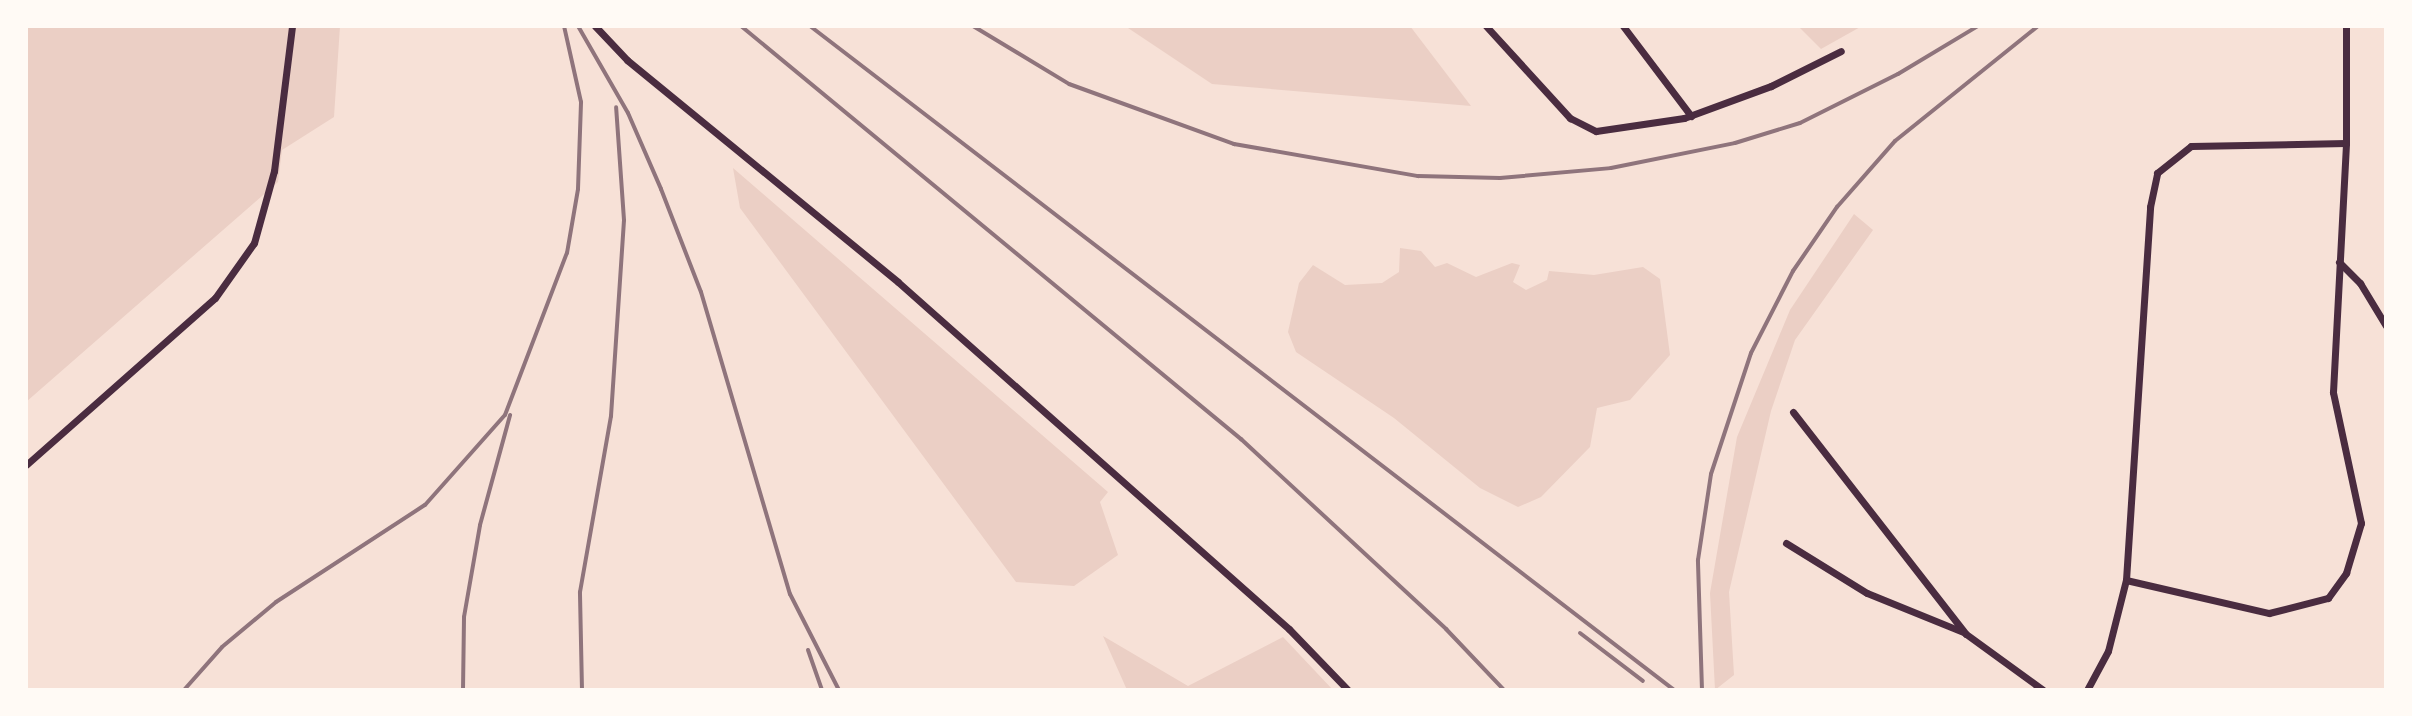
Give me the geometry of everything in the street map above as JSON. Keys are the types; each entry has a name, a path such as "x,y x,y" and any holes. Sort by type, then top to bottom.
{"street":[{"path":"26,465 215,298 254,243 274,171 292,26"},
{"path":"595,26 627,60 898,282 1289,629 1348,690"},
{"path":"1486,26 1570,118 1596,131 1691,116 1771,86 1841,51"},
{"path":"1623,26 1691,116"},
{"path":"2126,580 2269,613 2328,598 2346,573 2361,523 2333,392 2346,143 2346,26"},
{"path":"2087,690 2108,651 2126,580 2150,207 2157,173 2191,146 2346,143"},
{"path":"2339,262 2360,283 2386,326"},
{"path":"1793,412 1966,634"},
{"path":"1786,543 1867,593 1966,634 2043,690"}],"shaded area":[{"path":"26,26 340,26 334,117 282,150 278,182 26,402"},
{"path":"1125,26 1410,26 1471,106 1212,84"},
{"path":"1798,26 1862,26 1821,49"},
{"path":"733,168 1108,492 1100,502 1118,555 1074,586 1016,582 740,208"},
{"path":"1854,214 1873,230 1795,340 1771,411 1729,592 1734,675 1715,690 1710,593 1737,437 1790,310"},
{"path":"1400,248 1421,251 1435,267 1447,263 1476,277 1512,263 1520,265 1513,282 1526,290 1547,280 1549,271 1594,275 1643,267 1660,279 1670,355 1630,400 1597,408 1590,447 1541,497 1518,507 1480,488 1394,418 1296,352 1288,332 1299,283 1313,265 1345,285 1382,283 1399,272"},
{"path":"1103,636 1188,686 1283,637 1333,690 1127,690"}],"railway":[{"path":"184,690 222,647 276,602 425,505 505,415 567,253 578,189 581,102 564,26"},
{"path":"578,26 628,113 661,189 701,292 790,594 839,690"},
{"path":"741,26 1241,439 1446,629 1504,690"},
{"path":"810,26 1674,690"},
{"path":"973,26 1069,84 1234,144 1418,176 1500,178 1611,168 1735,143 1800,123 1898,74 1978,26"},
{"path":"1702,690 1698,560 1711,474 1751,353 1793,271 1837,207 1895,141 2038,26"},
{"path":"582,690 580,592 611,416 624,220 616,107"},
{"path":"463,690 464,617 480,525 510,415"},
{"path":"1580,633 1643,681"},
{"path":"808,650 822,690"}]}
